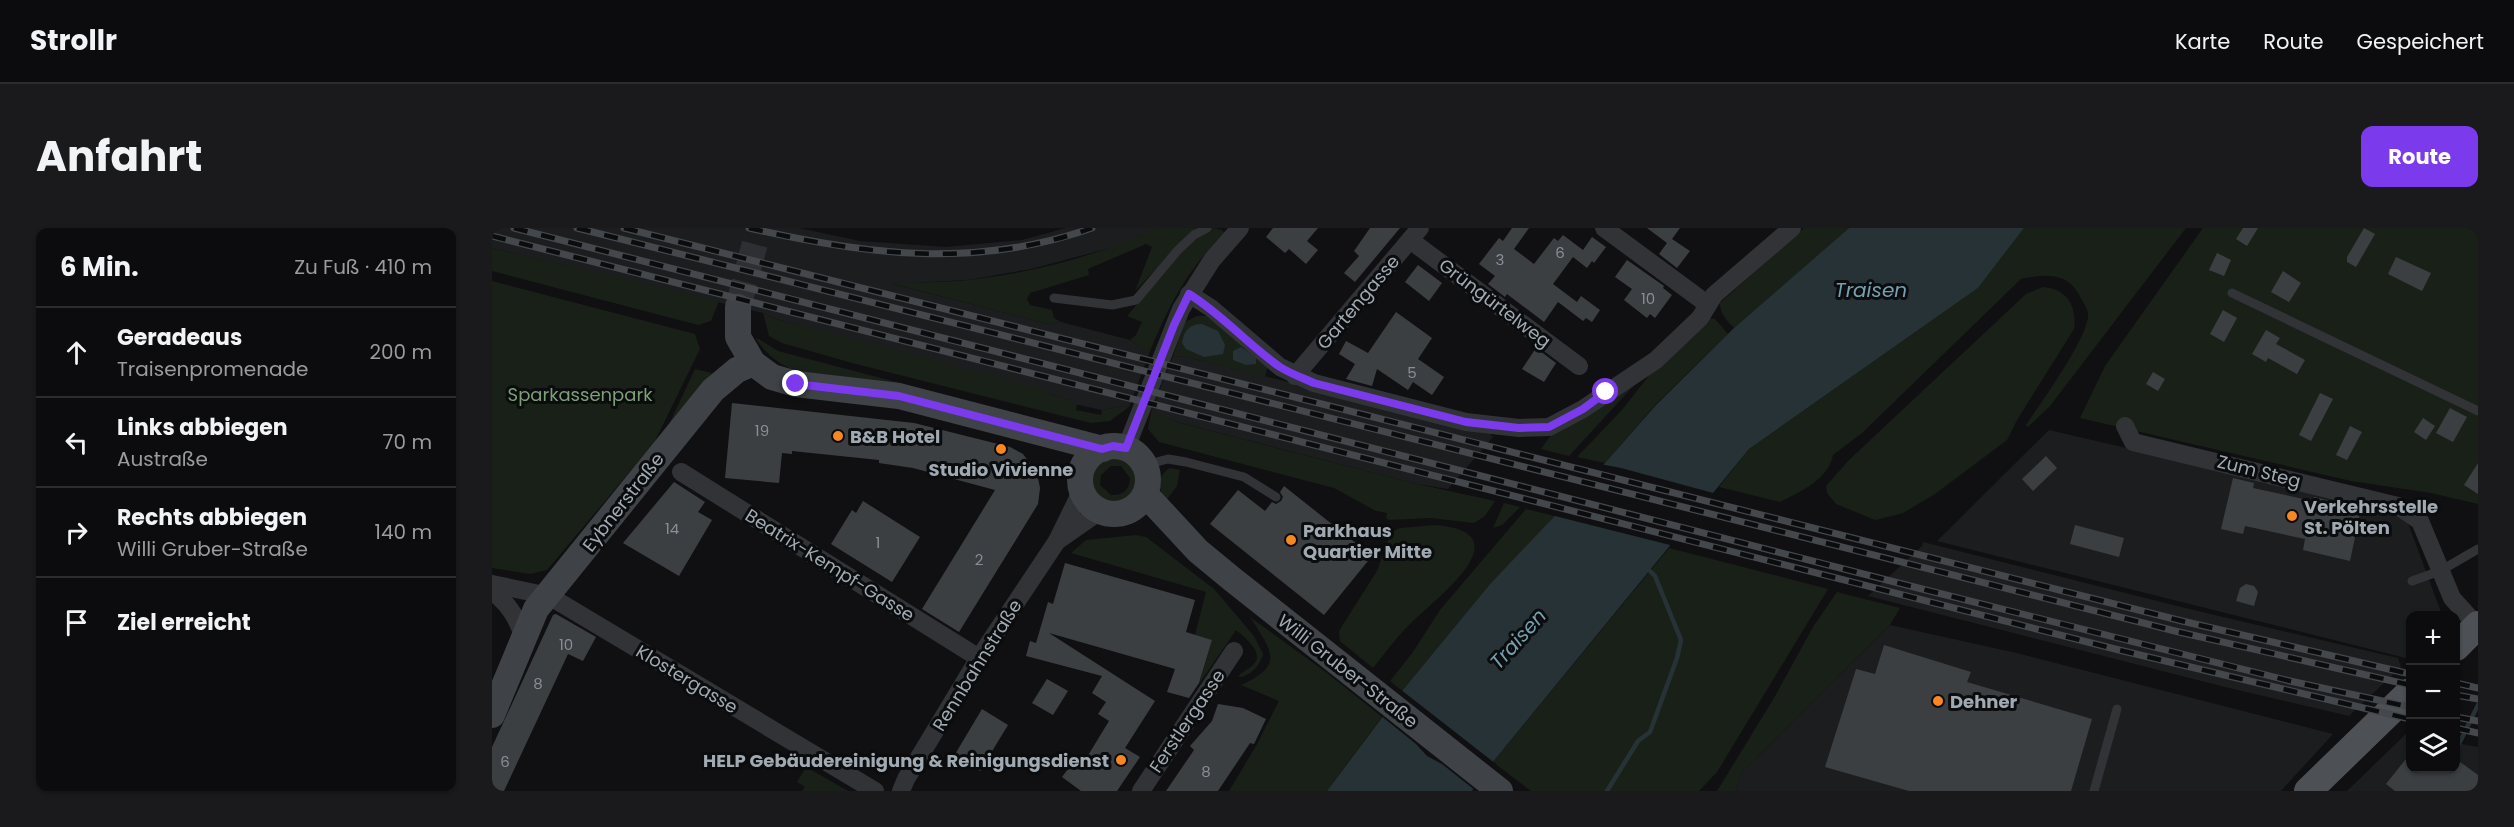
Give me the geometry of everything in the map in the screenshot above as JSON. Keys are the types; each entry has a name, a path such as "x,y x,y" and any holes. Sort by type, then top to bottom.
{"main road":[{"path":"2460,643 2478,626"},
{"path":"2313,789 2406,696"}],"street":[{"path":"1604,228 1707,304"},
{"path":"1189,294 1211,308 1280,367 1314,383 1466,422 1519,428 1549,427 1583,409 1656,360 1700,318 1714,295 1792,228"},
{"path":"1082,480 1089,456 1114,448 1189,294 1237,229"},
{"name":"Grüngürtelweg","path":"1415,234 1579,366"},
{"name":"Gartengasse","path":"1295,375 1415,234"},
{"path":"738,306 738,337 753,363 772,377 796,384 899,396 1046,435 1136,453 1145,465 1149,484 1139,503 1112,515 1087,504 1082,480 1046,435"},
{"name":"Eybnerstraße","path":"492,715 536,609 549,596 625,497 712,390 737,370 753,363"},
{"name":"Zum Steg","path":"2125,426 2133,442 2398,506 2420,521 2452,598 2478,626"},
{"name":"Beatrix-Kempf-Gasse","path":"681,472 979,658"},
{"name":"Rennbahnstraße","path":"901,791 979,658 1057,541 1082,480"},
{"name":"Willi Gruber-Straße","path":"1139,503 1500,791"},
{"name":"Rennbahnstraße","path":"1057,541 1100,511"},
{"name":"Klostergasse","path":"492,584 549,596 875,791"},
{"path":"492,591 504,601 517,618 524,639"},
{"name":"Ferstlergasse","path":"1141,791 1234,651"}],"lane":[{"path":"1054,298 1112,305 1136,300 1178,250 1194,235 1207,228"},
{"path":"2232,293 2478,411"},
{"path":"1145,465 1167,459 1186,462 1244,477 1276,496"},
{"path":"2412,581 2440,571 2478,549"},
{"path":"2094,791 2117,709"}],"shaded area":[{"path":"492,228 799,228 860,241 946,247 1022,240 1066,228 1157,228 1121,245 1031,269 968,280 893,284 1048,324 1061,322 1130,340 1142,349 1150,351 1129,407 1102,410 776,319 763,313 492,248"},
{"path":"1173,356 1187,357 1489,432 1493,437 1448,489 1417,484 1161,418 1151,412"},
{"name":"Verkehrsstelle St. Pölten","path":"2049,430 2388,509 2408,523 2441,611 2406,611 2406,658 1937,541"},
{"path":"1923,542 2185,608 2398,658 2401,667 2349,716 2225,687 1868,596 1922,546"},
{"path":"1890,625 2012,652 2333,734 2281,791 1736,791 1741,773"},
{"path":"2406,734 2406,773 2460,773 2460,744 2478,747 2478,791 2347,791"}],"green space":[{"path":"1157,228 1196,228 1135,291 1152,247 1146,244 1088,269 1089,275 1030,293 1027,299 1030,305 1052,310 1054,318 1061,322 1048,324 890,283 958,281 1016,273 1088,255"},
{"path":"1213,228 1222,230 1226,235 1211,253 1206,253 1181,287 1150,351 1142,349 1130,340 1136,335 1142,322 1127,316 1188,245"},
{"path":"1804,228 1849,228 1734,328 1726,320 1720,303"},
{"path":"2024,228 2186,228 2050,406 2028,427 2026,425 2073,352 2087,323 2088,313 2073,286 2067,281 2052,276 2021,279 1862,433 1833,455 1826,471 1805,489 1780,502 1719,487 1749,449 1978,288"},
{"path":"2203,228 2478,228 2478,504 2431,493 2351,481 2080,418 2105,366"},
{"path":"492,248 719,301 711,321 698,325 492,271"},
{"name":"Sparkassenpark","path":"492,281 695,334 700,349 654,443 547,570 530,574 492,568"},
{"path":"2043,287 2059,291 2069,300 2074,313 2074,329 2007,440 1935,494 1903,513 1875,520 1836,504 1827,493 1826,486 1849,460 2026,294"},
{"path":"763,313 776,319 1047,390 1049,394 1077,404 1076,410 1101,415 1102,410 1129,407 1110,421 1091,423 852,363 782,343 769,336"},
{"path":"1197,316 1208,316 1268,366 1265,377 1187,357 1173,356 1185,322"},
{"path":"1709,318 1715,319 1728,334 1656,404 1605,463 1577,457 1622,410 1659,363"},
{"path":"756,339 778,351 1068,427 795,371 773,358"},
{"path":"695,369 712,373 665,433"},
{"path":"1637,382 1569,456 1541,449 1552,434"},
{"path":"1151,412 1176,422 1417,484 1495,501 1485,516 1474,523 1431,518 1389,520 1386,518 1387,513 1376,511 1334,488 1159,442 1148,429"},
{"path":"1111,457 1123,459 1132,464 1139,479 1131,500 1121,505 1110,503 1099,497 1092,487 1090,476 1096,465","holes":["1111,466 1121,466 1130,478 1129,486 1122,493 1111,495 1100,485 1101,475"]},
{"path":"1170,468 1180,470 1177,486 1165,502 1160,483 1162,475"},
{"path":"1504,503 1520,507 1502,525 1493,528"},
{"path":"1526,509 1555,516 1490,584 1402,691 1390,681 1413,652 1440,610"},
{"path":"1435,525 1460,530 1473,539 1474,552 1467,566 1455,581 1408,626 1373,668 1340,641 1339,631 1377,571 1391,532 1400,528"},
{"path":"1136,535 1146,537 1214,589 1254,636 1263,654 1254,670 1238,677 1253,665 1257,655 1248,641 1236,630 1199,684 1212,640 1195,635 1206,592 1071,553 1086,540"},
{"path":"1669,548 1828,589 1717,772 1699,791 1531,791 1493,762"},
{"path":"1837,592 1900,608 1890,625 1741,773 1736,791 1717,791 1774,698 1813,627"},
{"path":"1250,617 1327,673 1382,717 1327,791 1229,791 1279,701 1241,685 1264,671 1270,656 1264,639"},
{"path":"806,767 848,791 802,791 805,787 797,782"}],"water":[{"name":"Traisen","path":"1849,228 2024,228 1978,288 1749,449 1488,768 1472,791 1327,791 1402,691 1490,584 1605,463 1656,405 1734,328"},
{"path":"1202,324 1218,331 1225,345 1223,354 1204,357 1186,349 1182,343 1186,331 1194,325"},
{"path":"1241,347 1256,357 1256,364 1246,365 1233,360 1233,351"}],"pier":[{"path":"1600,464 1717,494 1674,546 1551,515"},
{"path":"1400,689 1496,764 1476,791 1442,764 1427,756 1416,744 1380,715"}],"building":[{"path":"1273,228 1318,228 1307,241 1318,250 1306,264 1289,249 1285,253 1266,237"},
{"path":"1370,228 1400,228 1355,282 1344,273 1359,256 1354,251"},
{"path":"1512,228 1529,228 1514,249 1534,264 1554,238 1558,241 1563,235 1583,250 1592,237 1606,247 1594,263 1592,261 1587,268 1573,257 1553,284 1577,302 1581,296 1600,310 1592,322 1586,318 1583,321 1558,302 1544,322 1507,294 1505,297 1488,284 1495,276 1479,264 1499,238 1503,241"},
{"path":"1647,228 1680,228 1672,239 1690,251 1677,268 1659,254 1667,243"},
{"path":"2243,228 2258,228 2247,246 2236,239"},
{"path":"2364,228 2375,234 2356,267 2347,262 2347,257"},
{"path":"2217,253 2231,260 2224,276 2209,270"},
{"path":"2396,257 2431,273 2422,291 2388,274"},
{"path":"1627,260 1664,286 1663,288 1672,295 1655,318 1650,314 1647,318 1624,300 1632,289 1615,277"},
{"path":"1418,265 1442,283 1429,301 1405,282"},
{"path":"2283,271 2301,283 2289,302 2271,292"},
{"path":"2223,310 2237,318 2224,342 2210,334"},
{"path":"1396,312 1432,338 1418,359 1444,377 1432,395 1413,382 1408,390 1377,369 1372,386 1346,379 1355,364 1339,354 1346,341 1368,353"},
{"path":"2266,330 2280,338 2276,344 2305,360 2297,374 2268,358 2266,362 2252,354"},
{"path":"1536,348 1556,363 1544,382 1522,369"},
{"path":"2153,372 2165,379 2158,391 2146,384"},
{"path":"2320,393 2333,399 2311,441 2299,435"},
{"path":"732,403 914,423 1010,447 1023,454 1037,473 1040,488 1038,504 959,632 922,609 995,490 913,468 879,463 879,460 792,451 792,454 782,453 779,483 725,478"},
{"path":"2450,408 2467,417 2453,442 2436,433"},
{"path":"2423,418 2435,426 2426,440 2414,432"},
{"path":"2350,426 2362,432 2347,460 2336,455"},
{"path":"2046,456 2057,468 2033,491 2022,479"},
{"path":"2478,463 2478,494 2464,485"},
{"name":"Verkehrsstelle St. Pölten","path":"2233,478 2254,483 2253,488 2313,501 2314,497 2361,509 2350,561 2303,550 2305,539 2245,526 2243,534 2221,529"},
{"path":"674,482 705,502 698,512 712,520 679,576 623,543"},
{"name":"Parkhaus Quartier Mitte","path":"1284,486 1372,556 1324,615 1210,524 1238,490 1265,511 1272,502 1276,504 1281,501 1283,497 1280,492"},
{"path":"863,501 920,537 892,582 831,544 852,510 856,513"},
{"path":"2075,525 2124,538 2119,557 2070,544"},
{"path":"1065,563 1195,600 1186,632 1212,640 1199,683 1189,698 1167,692 1175,669 1049,633 1155,701 1125,748 1140,757 1117,791 1081,791 1062,777 1077,757 1084,762 1109,721 1098,714 1106,702 1092,693 1102,676 1026,656 1030,641 1036,643 1048,602 1053,604"},
{"path":"2246,584 2254,586 2258,592 2254,606 2236,601 2240,588"},
{"path":"556,614 596,637 583,661 568,654 504,791 492,791 492,747 553,615"},
{"name":"Dehner","path":"1884,645 1971,672 1967,682 2092,719 2071,791 1909,791 1825,767 1856,669 1875,674"},
{"path":"1047,679 1068,691 1053,715 1032,703"},
{"path":"1218,704 1243,708 1266,719 1254,744 1250,743 1218,791 1166,791 1194,750 1190,746 1212,721"},
{"path":"982,709 1008,725 980,771 954,756"},
{"path":"2406,759 2406,773 2460,773 2460,762 2478,775 2478,791 2395,791 2386,784"}],"waterway":[{"path":"1607,791 1638,741 1650,732 1677,658 1681,640 1655,576 1650,571"},
{"path":"2460,742 2478,705"}],"tunnel":[{"path":"738,307 759,228"}],"railway":[{"path":"514,228 1926,590 2290,681 2406,706"},
{"path":"577,228 2179,632 2406,684"},
{"path":"624,228 2182,621 2406,673"},
{"path":"749,228 836,245 921,254 1006,249 1049,241 1092,228"},
{"path":"492,236 2119,650 2406,718"},
{"path":"2460,684 2478,688"},
{"path":"2460,696 2478,699"},
{"path":"2460,718 2478,721"},
{"path":"2460,729 2478,733"}],"place":[{"name":"B&B Hotel","path":"838,436"},
{"name":"Studio Vivienne","path":"1001,449"},
{"name":"Verkehrsstelle St. Pölten","path":"2292,516"},
{"name":"Parkhaus Quartier Mitte","path":"1291,540"},
{"name":"Dehner","path":"1938,701"},
{"name":"HELP Gebäudereinigung & Reinigungsdienst","path":"1121,760"}],"route":[{"path":"796,384 899,396 1102,449 1113,446 1126,448 1174,325 1189,294 1211,308 1280,367 1295,375 1314,383 1466,422 1519,428 1549,427 1583,409 1606,392"}]}
